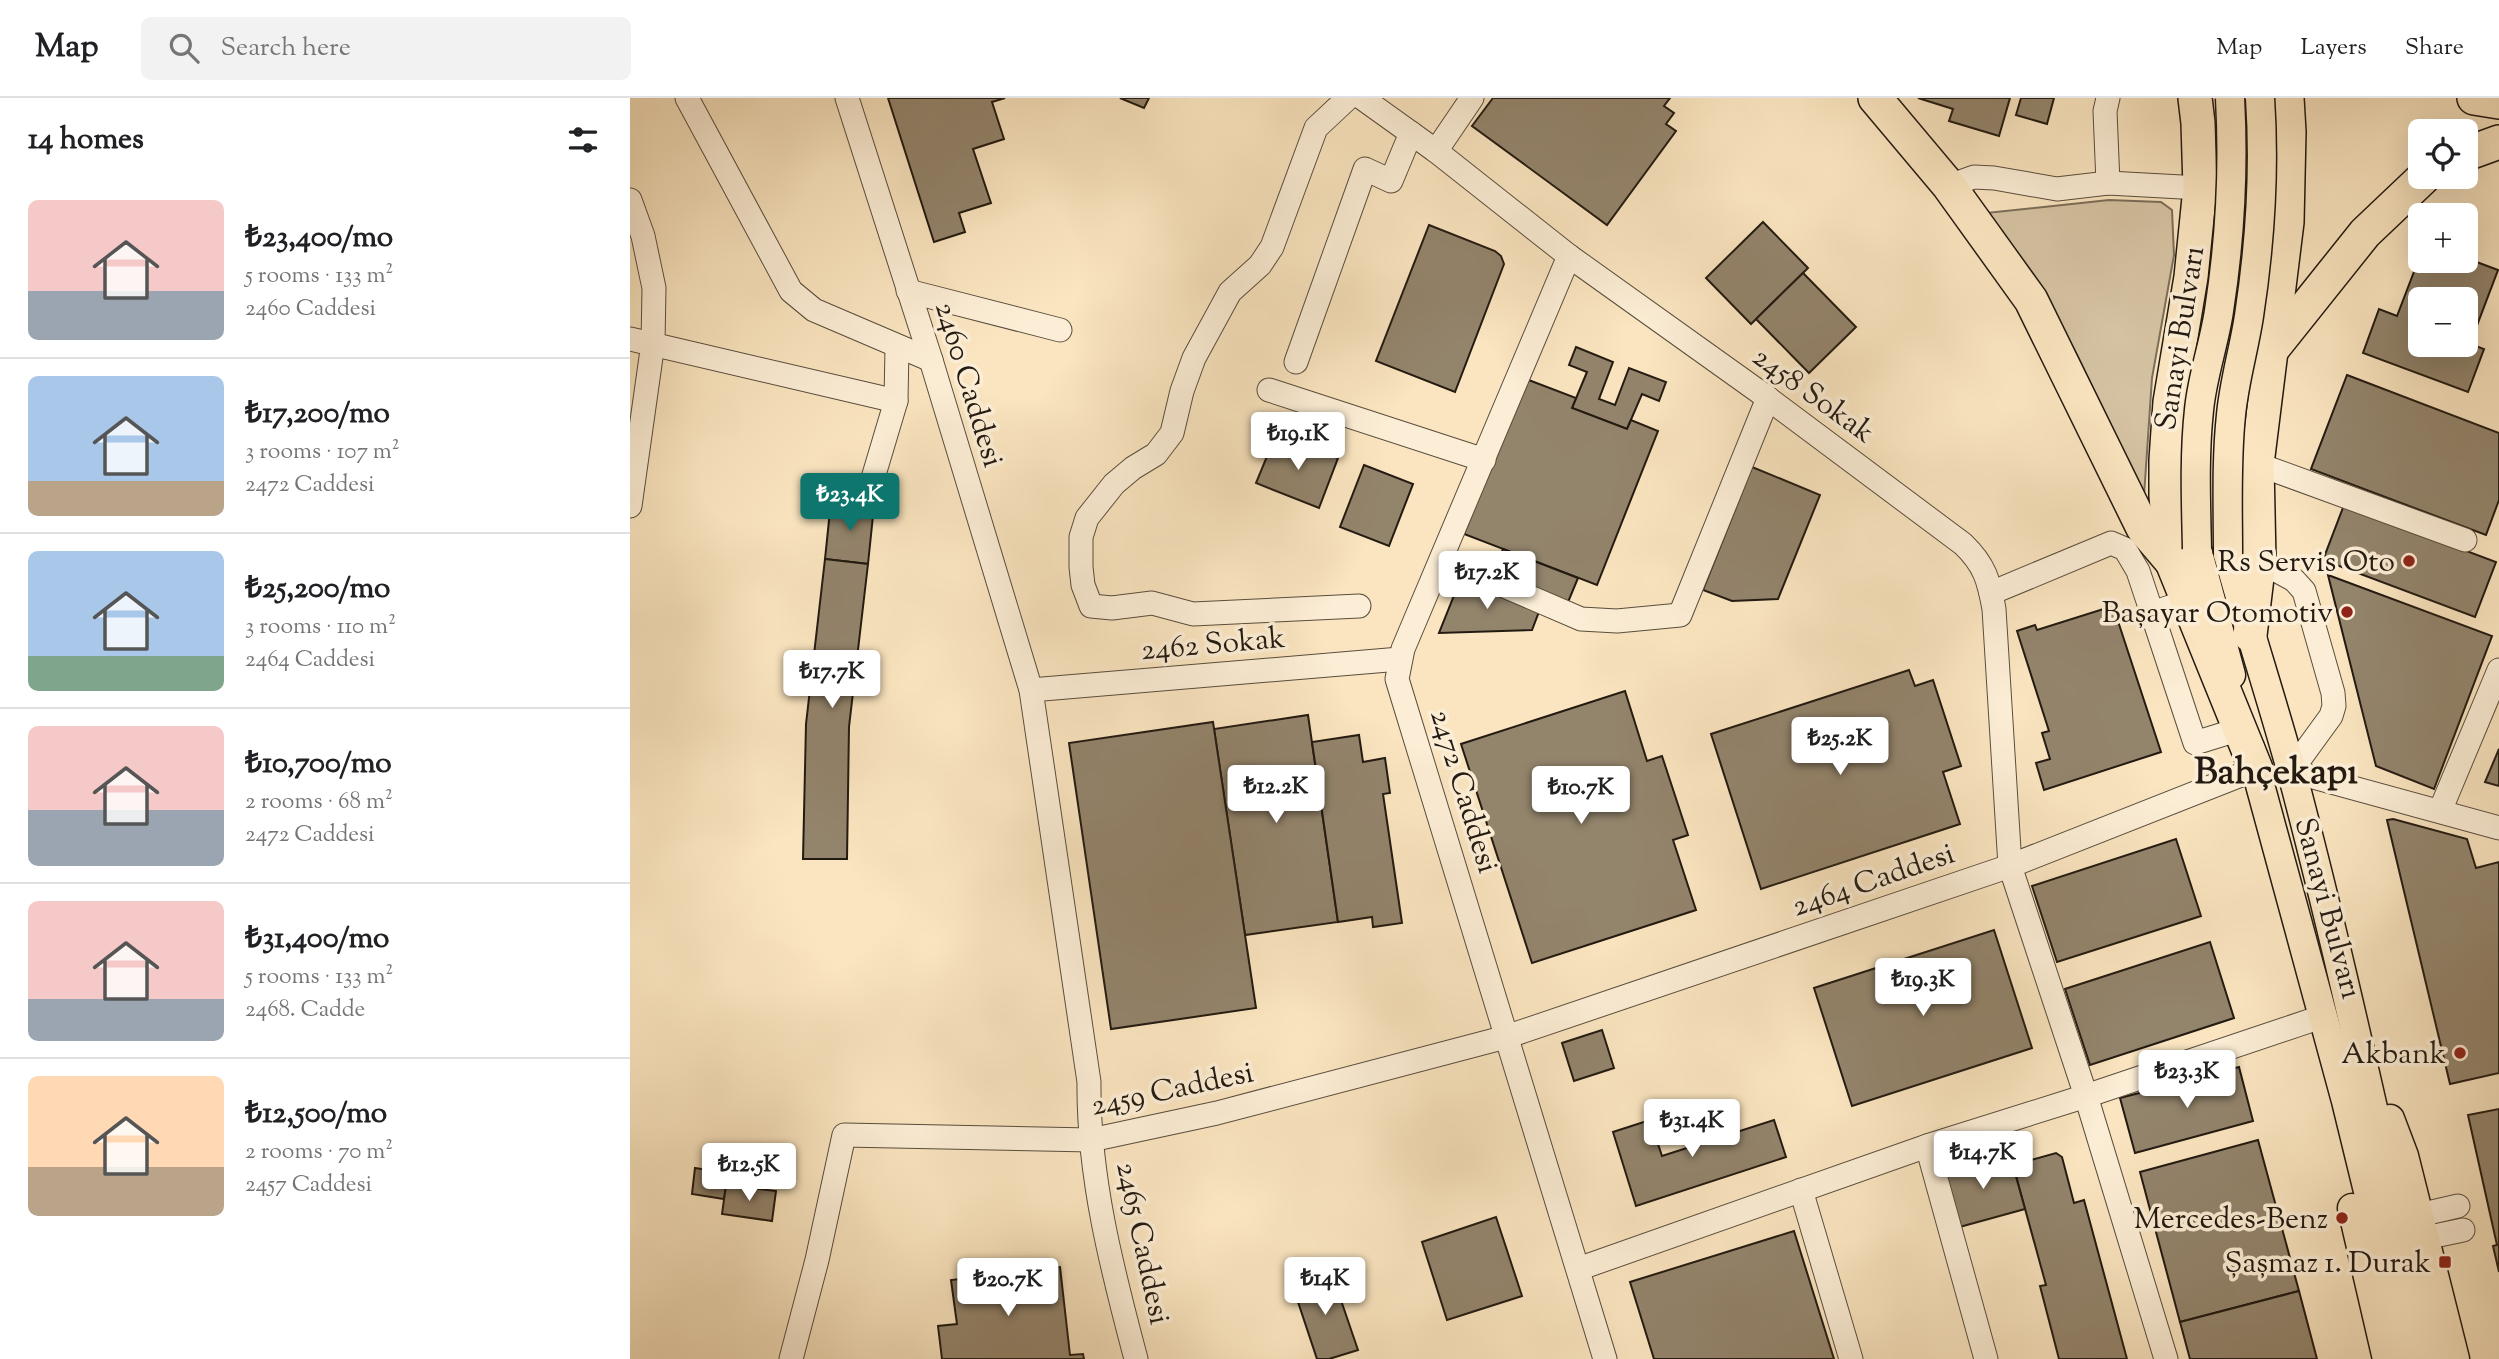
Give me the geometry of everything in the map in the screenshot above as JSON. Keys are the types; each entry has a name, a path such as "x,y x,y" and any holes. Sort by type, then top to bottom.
{"highway":[{"path":"1875,98 1949,186 2031,300 2143,528 2184,555"},
{"path":"2195,98 2200,188 2191,277 2170,402 2166,496 2184,555 2188,601 2256,769"},
{"path":"2249,635 2244,557 2287,222 2287,98"},
{"path":"2474,98 2499,102"},
{"path":"2199,152 2219,137 2247,131 2263,134 2289,146"},
{"path":"2478,150 2499,142"},
{"path":"2270,352 2365,233 2411,189"}],"main road":[{"name":"Sanayi Bulvarı","path":"2230,98 2232,176 2229,228 2218,313 2199,408 2184,555 2256,769 2324,1016 2409,1359"},
{"path":"2244,557 2227,470 2231,414 2249,316 2259,232 2263,180 2260,98"},
{"name":"Sanayi Bulvarı","path":"2249,635 2291,771 2353,1019 2432,1359"},
{"path":"2324,1016 2320,1060 2387,1359"},
{"path":"2353,1019 2404,1156 2455,1359"}],"street":[{"path":"687,98 791,291 814,310 931,360"},
{"name":"2460 Caddesi","path":"847,98 931,360 1031,690 1089,1082 1091,1140"},
{"path":"1348,98 1316,128 1272,247 1260,265 1230,292 1194,359 1171,433 1156,454 1114,484 1087,518 1081,537 1081,567 1083,585 1091,606 1112,608 1152,603 1193,614 1359,606"},
{"name":"2458 Sokak","path":"1362,98 1436,151 1569,256 1768,398 1963,544 1974,554 1986,572 1991,593 2011,866 2086,1096 2166,1359"},
{"path":"1436,151 1472,98"},
{"path":"2108,98 2105,111 2108,183"},
{"path":"1296,362 1365,169 1391,181 1411,133"},
{"path":"1949,186 1974,177 2057,188 2108,183 2200,188"},
{"path":"630,200 643,236 654,288 653,343 630,506"},
{"name":"2472 Caddesi","path":"1569,256 1400,659 1397,679 1605,1359"},
{"path":"908,291 1060,330"},
{"path":"630,339 896,401"},
{"path":"873,478 896,401 897,346"},
{"path":"1269,390 1483,460"},
{"path":"1474,573 1581,619 1596,622 1680,615 1768,398"},
{"path":"2257,464 2465,540"},
{"path":"1991,593 2111,543 2125,549 2138,571 2195,743 2240,729"},
{"path":"2244,557 2294,580 2304,591 2333,693 2331,716 2291,771 2499,828"},
{"path":"2152,613 2188,601"},
{"name":"2462 Sokak","path":"1031,690 1400,659"},
{"path":"2440,811 2499,670"},
{"name":"2464 Caddesi","path":"1506,1037 2011,866 2256,769"},
{"path":"1577,1269 1927,1146 2324,1016"},
{"name":"2459 Caddesi","path":"791,1359 817,1260 844,1135 1091,1140 1217,1113 1506,1037"},
{"name":"2465 Caddesi","path":"1091,1140 1100,1204 1136,1359"},
{"path":"1927,1146 1986,1359"},
{"path":"1801,1190 1851,1359"},
{"path":"2422,1226 2458,1206"},
{"path":"2422,1226 2463,1230"}],"shaded area":[{"path":"2109,200 2161,202 2172,210 2174,255 2152,378 2144,496 2077,355 2034,277 1986,213"}],"building":[{"path":"888,98 1005,98 992,102 1004,139 973,149 991,203 959,213 965,232 934,242"},
{"path":"1120,98 1149,98 1144,108"},
{"path":"1493,98 1670,98 1664,106 1674,113 1666,124 1676,131 1607,225 1472,126"},
{"path":"1918,98 2010,98 1999,136 1949,121 1953,109"},
{"path":"2021,98 2054,98 2047,124 2016,115"},
{"path":"1763,222 1808,268 1751,324 1706,278"},
{"path":"1429,225 1495,251 1504,264 1455,392 1376,361"},
{"path":"2478,262 2498,270 2478,323 2478,287 2408,287 2413,273 2478,273"},
{"path":"1803,273 1856,327 1809,373 1756,319"},
{"path":"2408,287 2408,357 2478,357 2478,347 2484,349 2468,392 2363,353 2379,309 2397,316"},
{"path":"1576,347 1613,362 1599,399 1615,405 1629,368 1666,382 1659,401 1642,394 1627,429 1572,408 1587,372 1569,365"},
{"path":"2347,375 2499,433 2499,500 2486,535 2311,469"},
{"path":"1526,379 1576,398 1572,408 1627,429 1631,420 1658,431 1597,585 1464,534"},
{"path":"1283,439 1338,458 1319,508 1256,483 1270,449 1275,442"},
{"path":"1364,465 1413,484 1389,546 1340,527"},
{"path":"1752,467 1820,495 1778,599 1732,601 1703,590"},
{"path":"831,501 874,506 868,564 825,559"},
{"name":"Rs Servis Oto","path":"2344,505 2496,562 2475,617 2323,560"},
{"path":"1503,549 1578,578 1566,607 1492,577"},
{"path":"825,559 868,564 849,727 847,859 803,859 806,724"},
{"path":"2328,575 2492,636 2434,789 2376,766"},
{"path":"1461,578 1540,609 1532,630 1439,633"},
{"path":"2113,606 2161,752 2044,790 2036,763 2050,759 2042,733 2049,731 2017,631 2035,625 2037,630"},
{"path":"1909,670 1915,686 1933,680 1961,766 1943,772 1960,824 1761,889 1711,734"},
{"path":"1625,691 1647,761 1662,756 1688,835 1673,840 1696,910 1532,963 1461,744"},
{"path":"1308,715 1338,922 1245,935 1214,729"},
{"path":"1213,722 1256,1008 1111,1029 1069,743"},
{"path":"1359,735 1363,762 1385,758 1390,793 1383,794 1402,923 1373,927 1372,917 1338,922 1312,742"},
{"path":"2499,749 2499,786 2485,782"},
{"path":"2393,819 2467,839 2476,868 2499,862 2499,1073 2450,1084 2387,820"},
{"path":"2176,839 2201,916 2057,962 2032,886"},
{"path":"1994,930 2032,1048 1852,1106 1814,988"},
{"path":"2210,942 2234,1018 2090,1065 2065,989"},
{"path":"1602,1030 1614,1068 1574,1081 1562,1043"},
{"path":"2239,1067 2253,1121 2135,1153 2120,1098"},
{"path":"2499,1109 2499,1272 2493,1246 2497,1245 2468,1115"},
{"path":"1650,1120 1662,1156 1774,1120 1786,1157 1636,1206 1613,1132"},
{"path":"2258,1140 2299,1291 2180,1322 2140,1172"},
{"path":"2056,1153 2062,1157 2074,1203 2084,1200 2127,1359 2059,1359 2040,1286 2046,1285 2013,1165"},
{"path":"2010,1155 2025,1209 1956,1228 1941,1173"},
{"path":"695,1168 728,1173 724,1199 692,1194"},
{"path":"726,1185 776,1191 772,1221 722,1214"},
{"path":"1496,1217 1522,1296 1447,1320 1422,1242"},
{"path":"1794,1231 1834,1359 1654,1359 1630,1282"},
{"path":"1060,1267 1070,1355 1083,1354 1084,1359 942,1359 938,1326 957,1324 951,1280"},
{"path":"1331,1271 1358,1350 1329,1359 1317,1359 1292,1284"},
{"path":"2299,1291 2317,1359 2190,1359 2180,1322"}],"place":[{"name":"Rs Servis Oto","path":"2409,561"},
{"name":"Başayar Otomotiv","path":"2347,612"},
{"name":"Akbank","path":"2460,1053"},
{"name":"Mercedes-Benz","path":"2342,1218"},
{"name":"Şaşmaz 1. Durak","path":"2445,1262"}],"district":[{"name":"Bahçekapı","path":"2276,770"}]}
